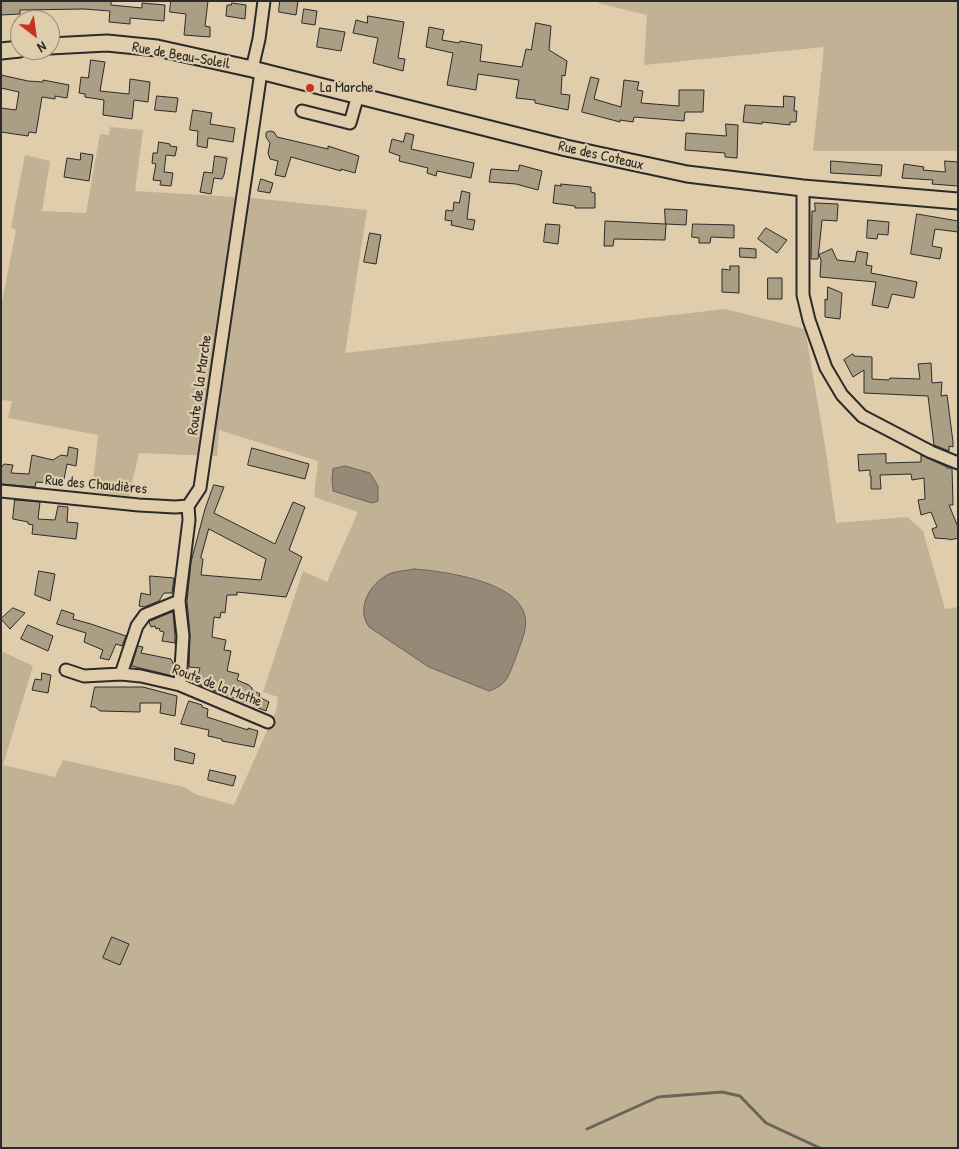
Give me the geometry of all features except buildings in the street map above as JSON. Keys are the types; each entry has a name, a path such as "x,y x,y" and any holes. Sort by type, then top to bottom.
{"street":[{"name":"Route de la Marche","path":"180,685 183,636 179,601 189,520 188,506 200,488 264,1"},
{"name":"Rue de Beau-Soleil","path":"60,45 107,44 157,48 256,70"},
{"name":"Rue des Coteaux","path":"256,70 560,147 687,174 803,188 958,201"},
{"path":"302,111 350,123 358,95"},
{"path":"803,188 803,295 809,320 826,368 842,395 862,416 931,452 958,463"},
{"name":"Rue des Chaudières","path":"1,491 139,505 188,506"},
{"path":"121,674 136,626 145,615 179,601"},
{"name":"Route de la Mothe","path":"66,670 84,676 121,674 141,676 180,685 268,722"}],"shaded area":[{"path":"599,1 958,1 958,151 813,151 824,47 644,65 647,15 598,3"},
{"path":"110,127 143,130 135,191 252,198 367,210 345,353 725,309 805,329 836,523 907,517 923,531 945,609 958,607 958,1148 1,1148 1,651 33,666 3,765 55,777 63,760 184,787 195,794 234,805 276,711 278,697 263,692 303,571 327,582 358,512 314,497 318,461 219,430 217,456 139,453 129,496 92,491 98,435 8,418 12,401 1,400 1,307 16,230 11,227 25,155 50,161 42,211 86,213 100,134 109,135","holes":["414,569 457,574 471,578 499,589 511,596 522,606 489,691 429,667 389,574"]},
{"path":"345,466 370,473 378,486 378,501 372,503 333,491 333,469"},
{"path":"414,569 443,572 478,580 509,594 519,604 525,616 525,632 509,674 500,686 489,691 429,667 369,627 365,620 364,605 370,591 381,579 390,574"}],"waterway":[{"path":"587,1129 658,1097 722,1092 740,1096 766,1123 820,1148"}],"place":[{"name":"La Marche","path":"310,88"}]}
